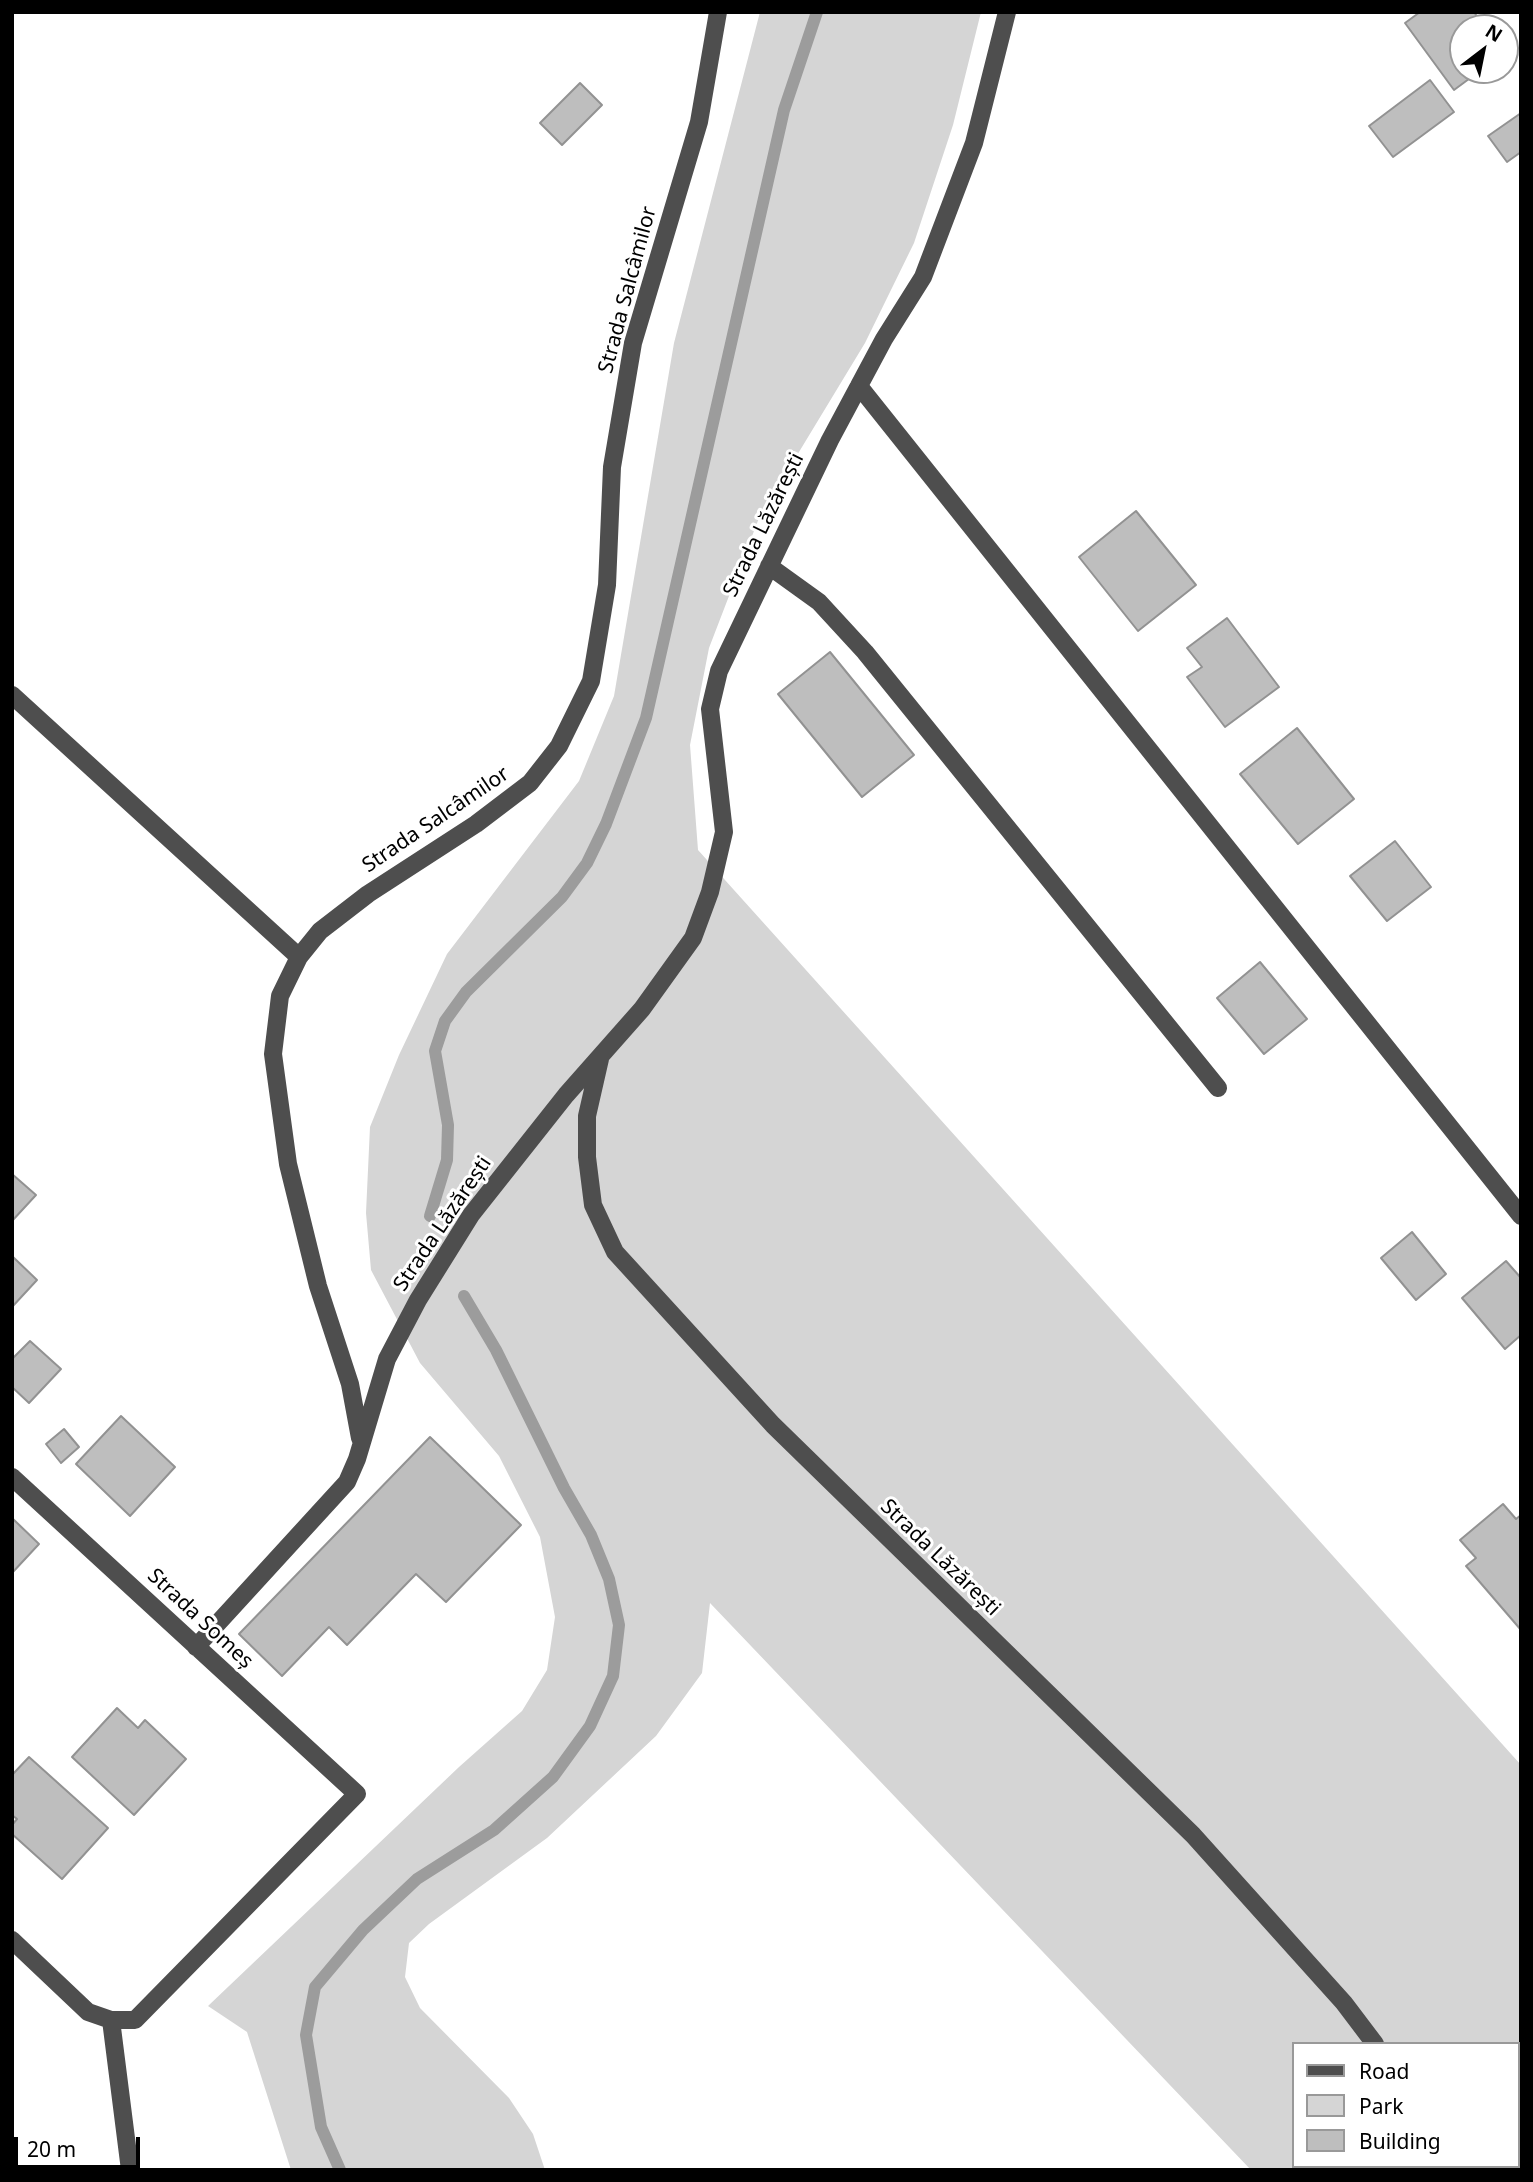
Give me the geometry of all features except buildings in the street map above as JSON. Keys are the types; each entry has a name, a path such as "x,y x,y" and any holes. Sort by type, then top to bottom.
{"street":[{"name":"Strada Salcâmilor","path":"360,1441 350,1384 318,1286 288,1164 273,1054 280,996 299,957 320,931 368,894 476,824 530,783 559,746 591,681 607,585 612,467 633,343 699,122 718,12"},
{"name":"Strada Lăzărești","path":"196,1647 347,1482 357,1459 360,1441 387,1359 418,1300 471,1216 602,1054 642,1009 693,937 710,892 724,832 710,709 719,671 859,386 923,277 944,228 974,143 1007,12"},
{"path":"859,386 1521,1216"},
{"path":"769,566 819,602 865,652 1218,1088"},
{"path":"12,695 299,957"},
{"name":"Strada Lăzărești","path":"602,1054 587,1116 587,1157 593,1205 615,1252 773,1425 1193,1835 1344,2003 1373,2042"},
{"name":"Strada Someș","path":"12,1478 357,1794 135,2020 111,2020"},
{"path":"12,1940 88,2012 111,2020 130,2170"}],"green space":[{"path":"760,12 981,12 953,125 914,243 865,343 759,518 709,648 690,745 698,850 1521,1765 1521,2170 1251,2170 710,1603 702,1673 656,1736 547,1838 429,1924 409,1943 405,1977 420,2008 509,2098 533,2134 545,2170 291,2170 247,2032 208,2006 459,1767 522,1711 547,1670 555,1617 540,1537 499,1456 420,1363 371,1270 366,1213 370,1127 399,1055 447,954 579,781 614,696 674,343"}],"waterway":[{"path":"430,1216 447,1160 448,1125 435,1051 445,1021 466,992 562,897 587,863 606,824 646,718 784,110 817,12"},
{"path":"340,2170 321,2127 306,2035 315,1987 363,1930 417,1879 494,1830 553,1777 590,1726 613,1676 619,1625 609,1579 591,1535 564,1488 496,1350 464,1296"}]}
